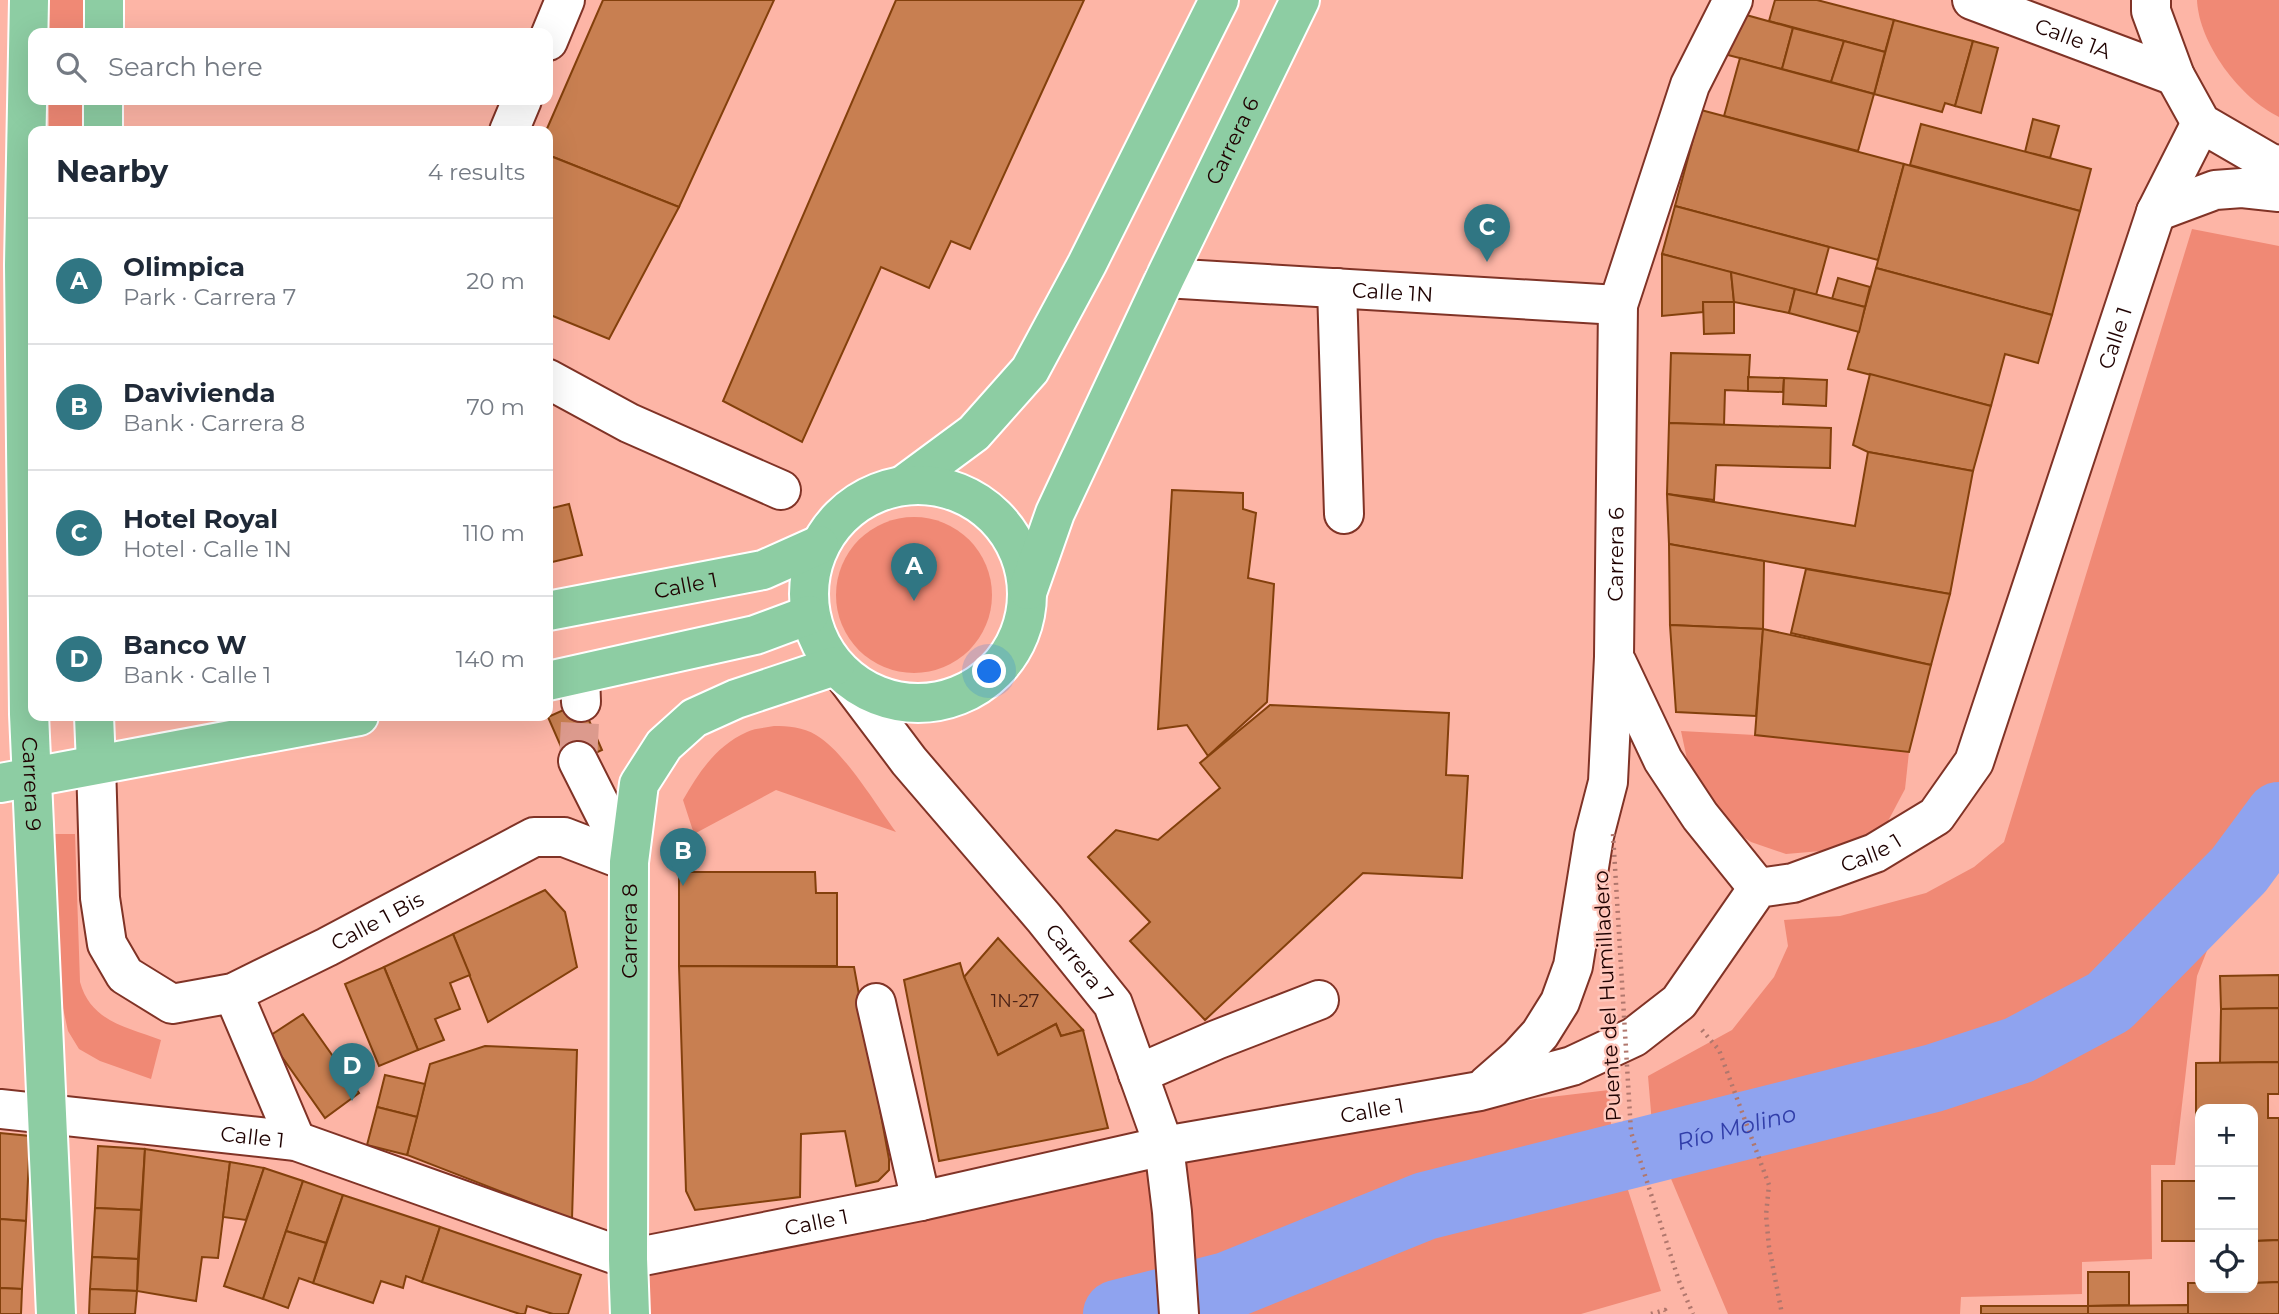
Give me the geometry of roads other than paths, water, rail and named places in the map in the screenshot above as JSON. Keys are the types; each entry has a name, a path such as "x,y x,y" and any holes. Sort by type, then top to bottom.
{"main road":[{"name":"Carrera 9","path":"29,0 19,266 21,716 17,779 48,1113 56,1314"},
{"path":"104,0 104,28"},
{"path":"905,484 942,486 975,499 1003,523 1021,555 1028,590 1023,626 1007,658 981,684 947,699 911,704 876,695 840,671 819,642 810,615 808,579 819,545 840,516 870,495 905,484 974,433 1030,370 1087,264 1219,0"},
{"name":"Carrera 6","path":"1028,590 1055,513 1300,0"},
{"path":"103,105 103,126"},
{"name":"Calle 1","path":"553,610 763,570 819,545"},
{"path":"570,686 755,635 810,615"},
{"name":"Carrera 8","path":"629,1290 629,862 639,784 664,744 694,718 736,699 840,671"},
{"path":"94,721 96,764"},
{"path":"17,779 332,721"}],"street":[{"path":"553,29 565,0"},
{"name":"Carrera 6","path":"1480,1091 1519,1057 1540,1034 1560,1002 1573,966 1594,836 1608,782 1614,657 1618,304 1690,85 1733,0"},
{"name":"Calle 1A","path":"1972,0 2175,76"},
{"path":"2142,4 2175,76 2202,123 2279,166"},
{"path":"511,126 520,105"},
{"name":"Calle 1","path":"0,1109 296,1141 629,1290 921,1201 1164,1146 1480,1091 1572,1066 1634,1037 1679,1002 1758,888 1793,883 1875,853 1936,816 1974,762 2156,212 2202,123"},
{"path":"2156,212 2215,190 2242,188 2279,192"},
{"name":"Calle 1N","path":"1166,278 1618,304"},
{"path":"1337,288 1344,514"},
{"path":"553,382 629,423 781,490"},
{"path":"1614,657 1662,760 1700,816 1758,888"},
{"name":"Carrera 7","path":"840,671 909,761 1044,918 1113,1004 1164,1146 1179,1314"},
{"path":"564,837 578,761 629,862"},
{"name":"Calle 1 Bis","path":"96,764 100,898 107,944 125,975 172,1004 233,993 327,947 534,837 564,837 629,862"},
{"path":"233,993 296,1141"},
{"path":"1138,1074 1319,1000"},
{"path":"876,1003 921,1201"}],"waterway":[{"name":"Río Molino","path":"1117,1314 1227,1286 1425,1206 1934,1078 2019,1050 2109,1002 2239,870 2279,816"}],"tunnel":[{"path":"578,761 581,702"}],"place":[{"name":"Hotel Royal","path":"1487,262"},
{"name":"Olimpica","path":"914,601"},
{"name":"Davivienda","path":"683,886"},
{"name":"Banco W","path":"352,1101"}]}
